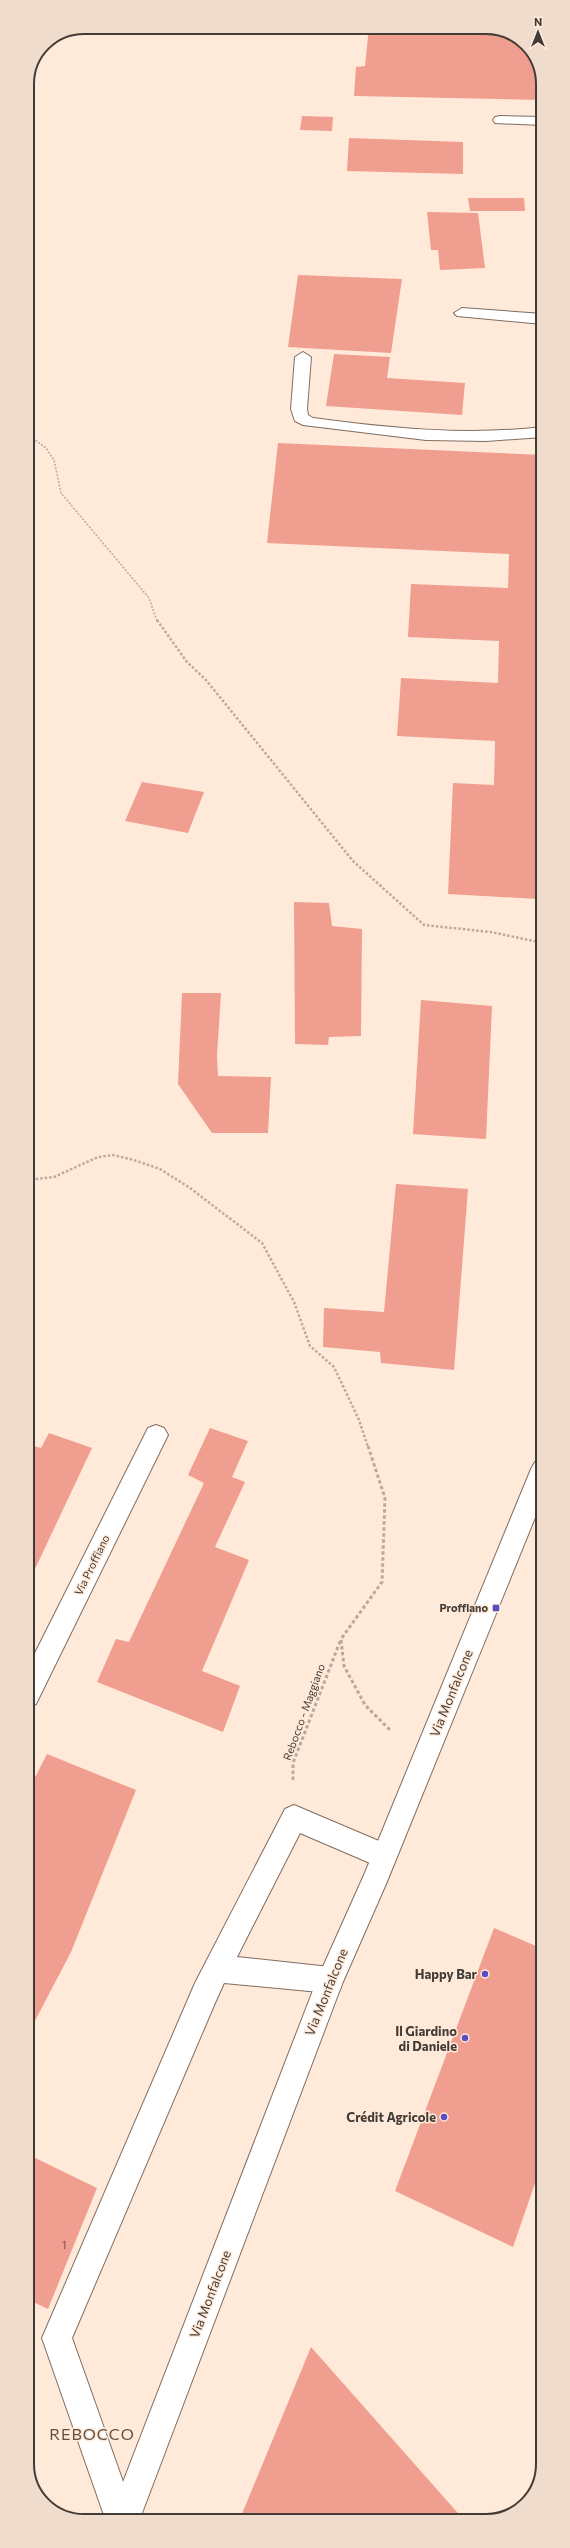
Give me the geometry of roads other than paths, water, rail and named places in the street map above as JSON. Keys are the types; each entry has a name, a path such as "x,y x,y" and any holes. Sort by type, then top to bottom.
{"street":[{"path":"500,120 536,121"},
{"path":"462,313 536,319"},
{"path":"303,356 299,409 301,418 309,422 370,430 488,436 536,433"},
{"name":"Via Proffiano","path":"34,1682 156,1435"},
{"name":"Via Monfalcone","path":"125,2514 330,1980 384,1856 536,1486"},
{"name":"Via Monfalcone","path":"121,2514 57,2338 205,1993 294,1818 384,1856"},
{"path":"218,1969 330,1980"}],"place":[{"name":"Proffiano","path":"496,1608"},
{"name":"Happy Bar","path":"485,1974"},
{"name":"Il Giardino di Daniele","path":"465,2038"},
{"name":"Crédit Agricole","path":"444,2117"}],"district":[{"name":"REBOCCO","path":"92,2434"}]}
